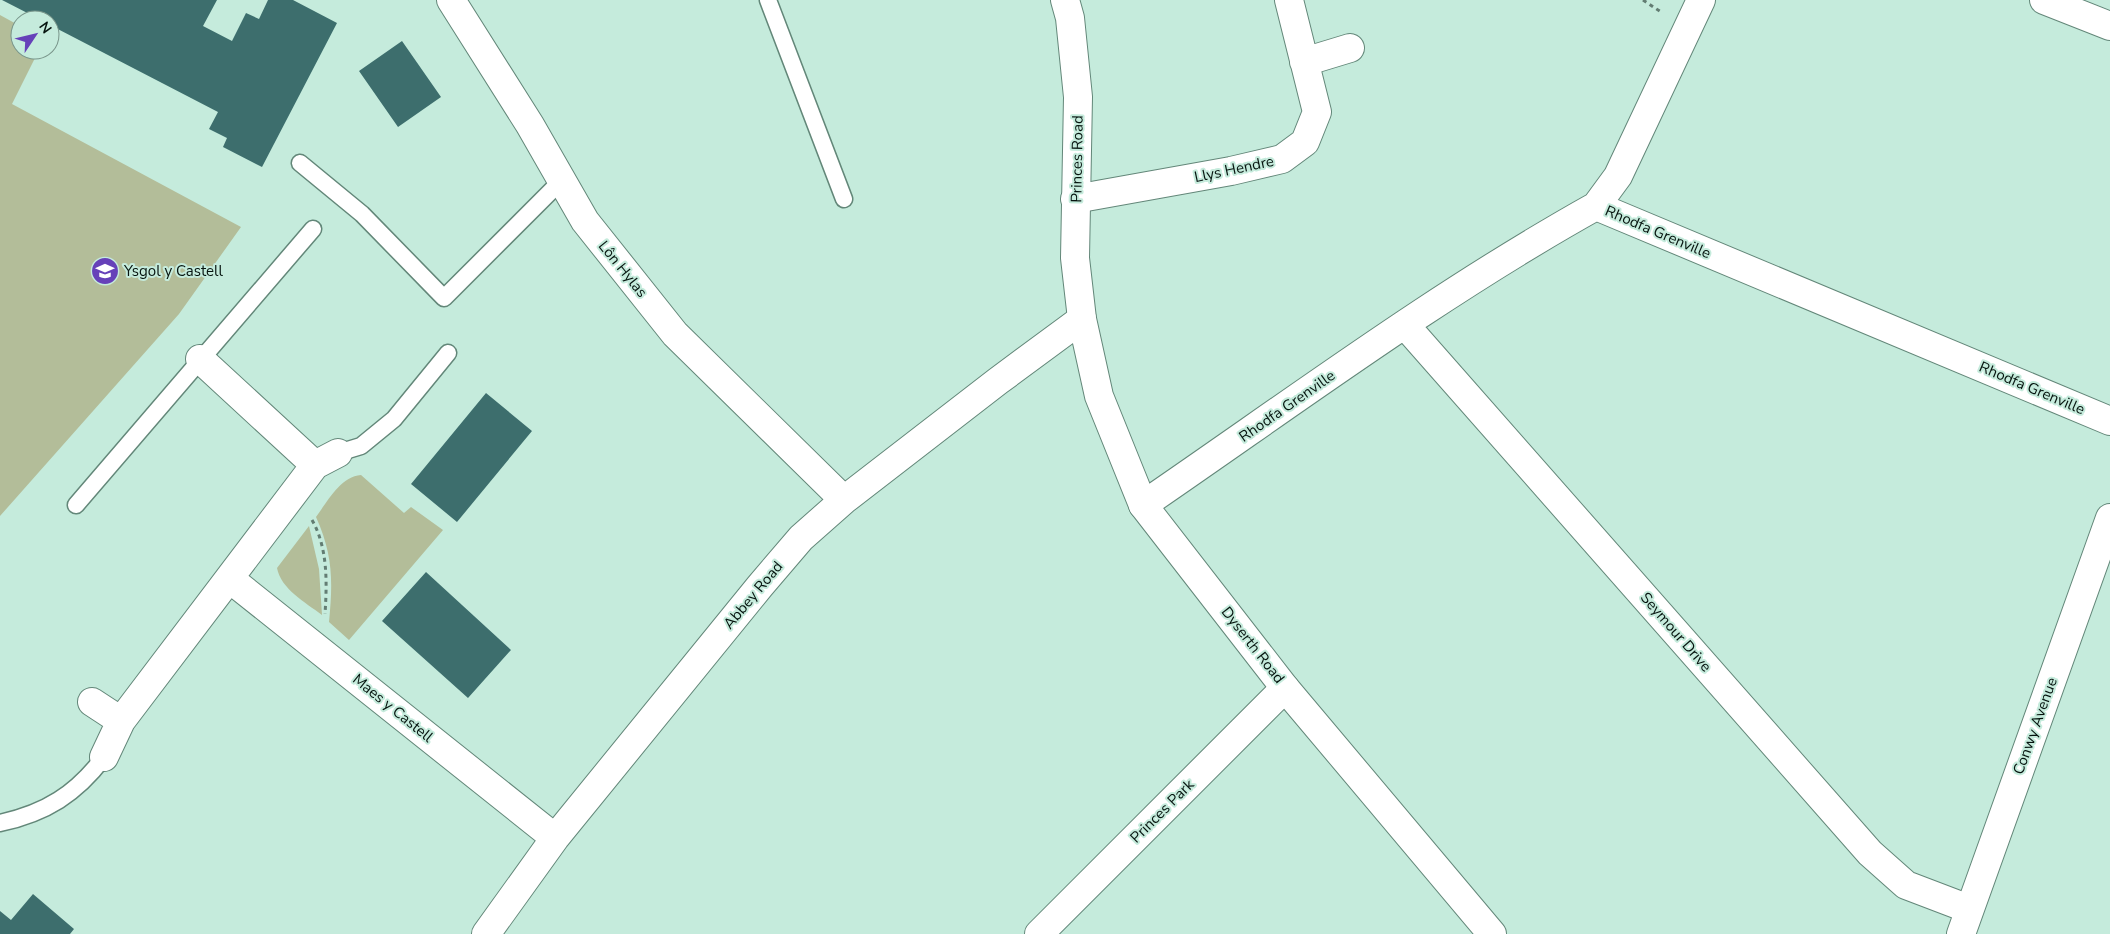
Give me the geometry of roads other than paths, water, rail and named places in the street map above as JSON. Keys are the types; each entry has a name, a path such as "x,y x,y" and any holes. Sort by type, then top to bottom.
{"street":[{"name":"Lôn Hylas","path":"451,0 530,125 585,221 675,334 844,500"},
{"name":"Princes Road","path":"1065,0 1070,18 1078,96 1075,199 1076,258 1082,319"},
{"name":"Llys Hendre","path":"1075,199 1230,171 1282,159 1305,142 1316,112 1288,0"},
{"path":"1596,206 1618,176 1701,0"},
{"path":"2055,2 2110,26"},
{"path":"1304,62 1350,48"},
{"name":"Rhodfa Grenville","path":"1143,505 1405,325 1555,229 1596,206 2110,421"},
{"name":"Abbey Road","path":"486,934 555,838 801,538 844,500 1082,319"},
{"name":"Dyserth Road","path":"1082,319 1098,396 1143,505 1285,688 1492,934"},
{"name":"Seymour Drive","path":"1405,325 1870,853 1906,885 1969,909"},
{"path":"104,757 121,721 295,492 327,459 200,359"},
{"name":"Conwy Avenue","path":"1961,934 2110,518"},
{"name":"Maes y Castell","path":"230,579 555,838"},
{"name":"Princes Park","path":"1039,934 1285,688"},
{"path":"92,702 121,721"}],"lane":[{"path":"768,0 844,199"},
{"path":"300,162 362,214 444,298 562,180"},
{"path":"76,505 313,229"},
{"path":"327,459 361,446 394,419 448,354"},
{"path":"0,822 48,808 70,794 90,776 104,757"}],"place":[{"name":"Ysgol y Castell","path":"105,271"}]}
